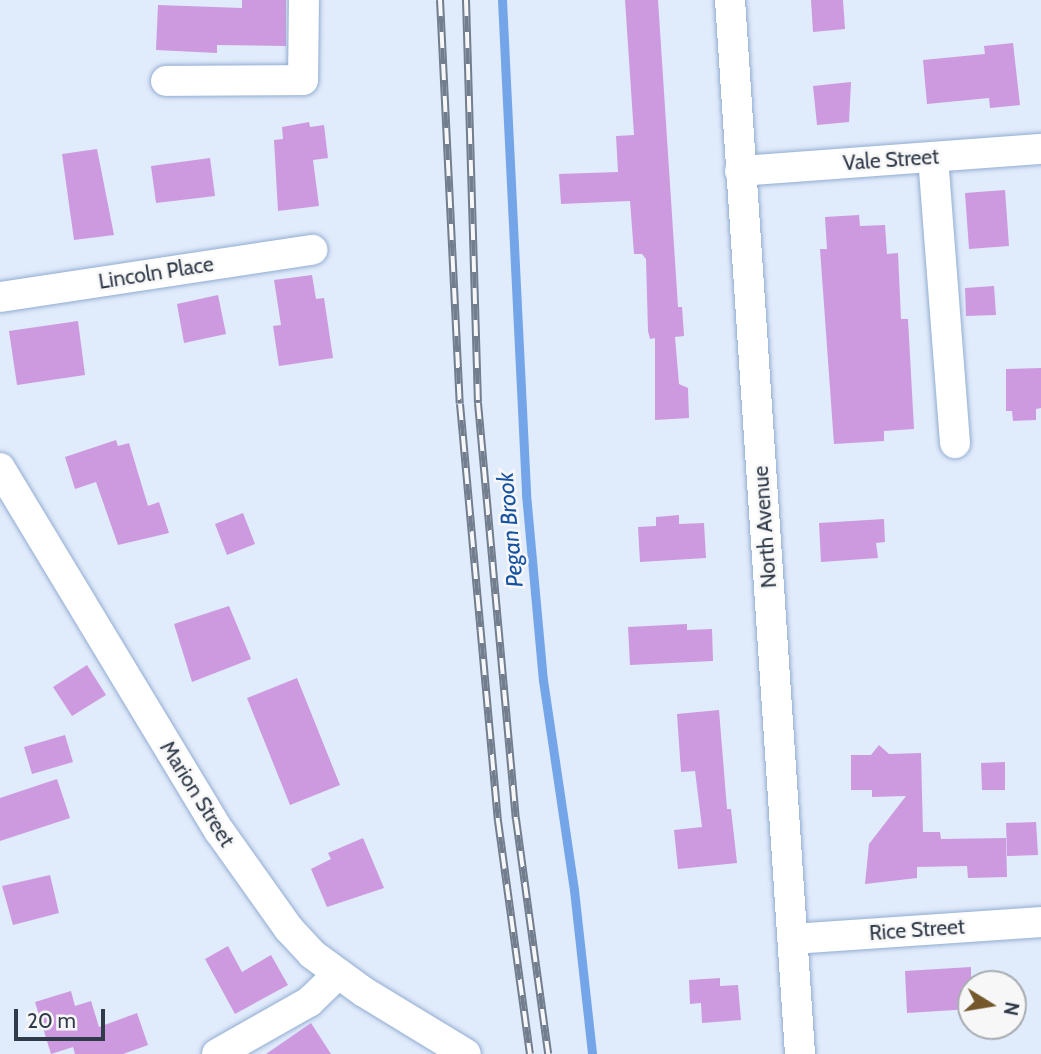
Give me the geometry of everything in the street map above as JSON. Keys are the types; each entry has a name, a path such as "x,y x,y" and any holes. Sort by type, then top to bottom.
{"street":[{"path":"166,81 303,80 304,0"},
{"name":"North Avenue","path":"730,0 800,1054"},
{"name":"Vale Street","path":"740,172 1041,149"},
{"path":"933,157 955,443"},
{"name":"Lincoln Place","path":"0,297 312,250"},
{"name":"Marion Street","path":"0,468 244,869 289,929 338,974 466,1054"},
{"name":"Rice Street","path":"793,939 1041,922"},
{"path":"217,1054 309,1002 338,974"}],"building":[{"path":"242,0 286,0 286,46 217,45 217,53 156,50 158,5 242,8"},
{"path":"625,0 658,0 678,307 682,307 684,336 675,337 679,384 688,388 689,418 655,420 655,338 650,339 648,331 646,259 642,254 634,254 630,201 561,204 559,174 618,172 616,136 634,135"},
{"path":"811,0 843,0 845,29 813,32"},
{"path":"1013,43 1020,105 990,108 989,98 927,104 923,60 985,54 984,46"},
{"path":"851,82 849,122 817,125 813,86"},
{"path":"309,122 310,127 324,125 328,158 313,160 319,206 278,211 274,140 283,139 282,127"},
{"path":"97,149 114,235 74,240 62,154"},
{"path":"210,158 215,196 156,203 151,166"},
{"path":"1005,190 1009,246 969,249 965,193"},
{"path":"859,215 860,226 885,225 887,254 898,253 901,319 908,319 914,429 884,431 884,441 834,444 820,249 827,249 825,217"},
{"path":"312,275 316,299 324,298 333,358 279,366 273,326 281,325 274,280"},
{"path":"994,286 996,315 966,316 965,288"},
{"path":"218,295 226,334 184,343 177,304"},
{"path":"78,321 85,375 17,385 9,331"},
{"path":"1041,368 1041,408 1036,409 1036,420 1013,421 1012,411 1006,411 1006,369"},
{"path":"116,440 118,446 129,443 148,506 159,502 169,533 118,545 96,482 75,489 65,457"},
{"path":"243,513 255,544 227,555 215,524"},
{"path":"679,515 679,524 704,523 706,558 640,562 638,527 656,526 656,517"},
{"path":"884,519 885,542 876,543 878,558 821,562 819,523"},
{"path":"229,606 251,659 192,682 174,624"},
{"path":"687,624 687,630 712,629 713,661 630,665 628,627"},
{"path":"87,665 106,695 72,716 53,687"},
{"path":"297,678 340,785 290,805 247,698"},
{"path":"719,710 727,809 731,809 737,863 678,869 674,830 702,827 695,771 681,772 677,714"},
{"path":"65,735 73,762 32,774 24,747"},
{"path":"879,745 889,754 921,753 923,832 940,832 941,839 1006,838 1007,877 968,878 967,866 917,867 917,878 865,884 869,844 906,796 872,797 872,790 851,790 851,755 871,755"},
{"path":"1005,762 1005,790 982,790 981,763"},
{"path":"57,779 70,818 0,841 0,798"},
{"path":"1036,822 1038,855 1007,856 1006,823"},
{"path":"363,838 384,888 327,907 311,869 331,859 328,853"},
{"path":"50,875 59,913 13,925 2,886"},
{"path":"228,946 242,972 271,955 288,985 235,1014 205,959"},
{"path":"971,967 971,970 957,970 957,1010 907,1013 905,971"},
{"path":"720,978 720,986 738,985 741,1020 702,1023 701,1003 690,1004 689,980"},
{"path":"71,991 75,1006 91,1001 99,1027 137,1013 148,1045 123,1054 75,1054 73,1047 51,1054 35,1002"},
{"path":"311,1023 331,1054 266,1054"}],"waterway":[{"name":"Pegan Brook","path":"502,0 526,494 543,680 574,890 592,1054"}],"railway":[{"path":"440,0 460,404 498,821 530,1054"},
{"path":"466,0 478,403 516,819 548,1054"}]}
